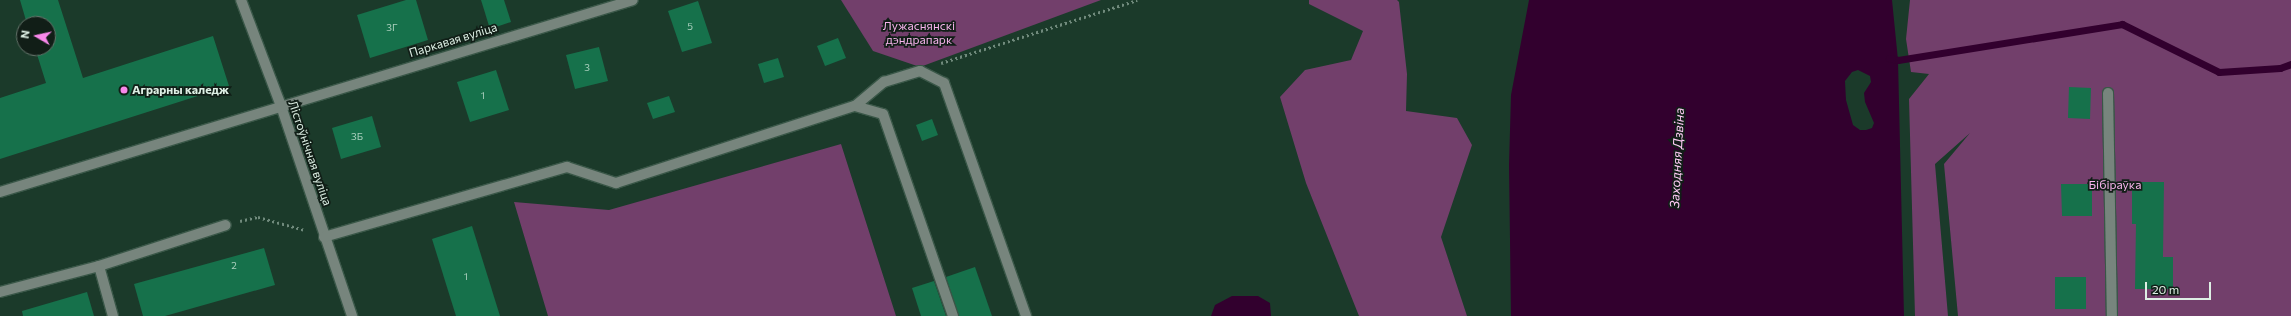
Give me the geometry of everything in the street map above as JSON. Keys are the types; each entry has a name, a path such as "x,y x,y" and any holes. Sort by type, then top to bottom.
{"street":[{"name":"Лістоўнічная вуліца","path":"241,0 280,106 352,316"},
{"name":"Паркавая вуліца","path":"0,192 633,0"},
{"path":"324,237 566,167 616,183 855,106 884,82 920,71 944,83 1026,316"},
{"path":"2108,93 2112,316"},
{"path":"855,106 883,114 953,316"},
{"path":"0,292 99,266 226,225"},
{"path":"99,266 113,316"}],"path":[{"path":"920,71 967,53 1137,0"},
{"path":"226,225 258,217 293,225 324,237"}],"green space":[{"name":"Лужаснянскі дэндрапарк","path":"841,0 1101,0 920,67 873,51"},
{"path":"1309,0 1397,0 1399,2 1407,74 1406,111 1457,118 1472,145 1441,237 1467,316 1359,316 1306,183 1280,97 1305,70 1351,60 1363,31 1309,4"},
{"name":"Бібіраўка","path":"1910,0 2291,0 2291,316 1958,316 1944,164 1970,133 1935,164 1948,316 1915,316 1909,99 1929,74 1911,72 1906,39"},
{"path":"841,144 896,316 548,316 514,202 609,210"}],"water":[{"name":"Заходняя Дзвіна","path":"1529,0 1892,0 1898,60 1904,316 1511,316 1509,165 1511,95","holes":["1858,70 1870,76 1871,82 1864,93 1865,102 1874,123 1872,128 1860,130 1853,125 1846,100 1845,81 1852,72"]},
{"path":"1232,296 1258,296 1270,303 1271,316 1211,316 1215,305"}],"building":[{"path":"20,0 58,0 83,78 213,36 229,86 0,159 0,98 46,83 38,56 56,56 56,16 25,16"},
{"path":"406,0 416,0 428,40 370,58 357,15"},
{"path":"481,0 504,0 511,22 490,29"},
{"path":"698,1 712,43 682,52 668,11"},
{"path":"838,38 846,58 825,66 817,46"},
{"path":"599,47 608,81 575,89 566,55"},
{"path":"778,58 784,77 764,83 758,64"},
{"path":"496,70 509,110 470,122 457,82"},
{"path":"2069,87 2091,88 2090,119 2068,118"},
{"path":"669,96 675,112 653,119 647,103"},
{"path":"372,116 381,147 341,159 332,128"},
{"path":"932,119 938,135 922,141 916,125"},
{"path":"2132,182 2164,182 2163,257 2173,257 2173,289 2135,289 2136,224 2132,224"},
{"path":"2061,184 2092,184 2092,216 2062,216"},
{"path":"472,226 500,316 456,316 432,239"},
{"path":"264,248 275,285 165,316 143,316 134,284"},
{"path":"975,267 992,316 959,316 946,277"},
{"path":"2055,277 2086,277 2086,309 2055,309"},
{"path":"934,281 946,316 921,316 912,288"},
{"path":"87,292 94,316 23,316 22,311"}],"waterway":[{"path":"1889,58 1898,60 2122,24 2219,72 2280,68 2291,64"}],"place":[{"name":"Аграрны каледж","path":"124,90"}]}
